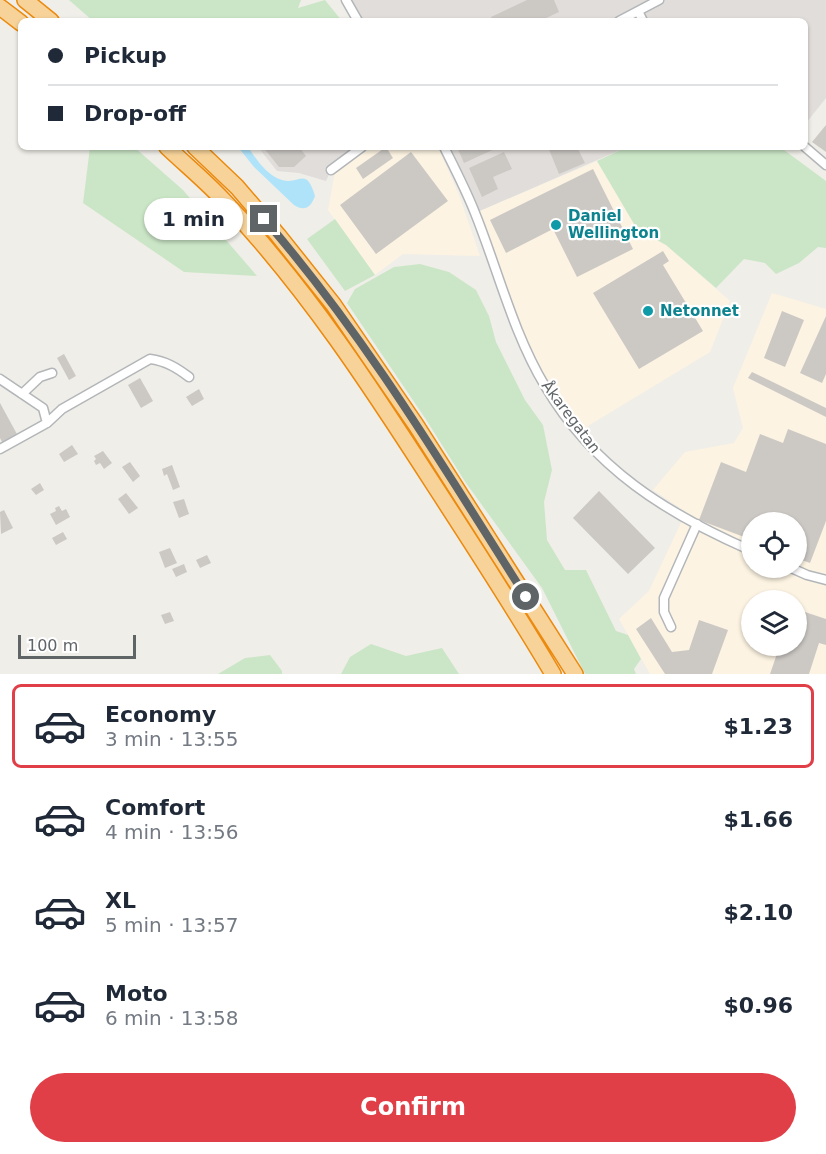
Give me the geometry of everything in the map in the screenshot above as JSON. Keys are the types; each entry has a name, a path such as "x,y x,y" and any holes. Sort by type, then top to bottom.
{"highway":[{"path":"25,0 47,18"},
{"path":"0,7 18,21"},
{"path":"170,150 225,202 266,248 319,314 409,446 518,615 553,674"},
{"path":"198,150 237,187 333,304 416,425 575,674"}],"street":[{"path":"346,0 356,18"},
{"path":"625,18 659,0"},
{"path":"638,11 642,18"},
{"path":"331,170 358,150"},
{"name":"Åkaregatan","path":"445,150 475,213 526,347 545,387 578,432 605,462 654,501 741,546"},
{"path":"808,150 826,165"},
{"path":"0,449 47,423 62,409 150,359 161,360 178,368 189,377"},
{"path":"22,394 40,377 52,373"},
{"path":"0,379 42,408 47,423"},
{"path":"672,627 664,612 664,598 697,524"},
{"path":"807,575 826,580"}],"shaded area":[{"path":"346,0 826,0 826,98 808,120 808,18 356,18"},
{"path":"260,150 358,150 331,170 326,181 299,173 277,171"},
{"path":"366,150 439,150 459,195 480,256 403,254 375,275 328,210 335,172"},
{"path":"444,150 620,150 475,213"},
{"path":"597,161 637,229 666,245 730,301 710,352 578,432 526,347 475,213"},
{"path":"772,293 826,309 826,674 650,674 619,619 649,591 686,512 653,490 685,452 734,443 743,428 733,388"}],"green space":[{"path":"69,0 301,0 298,8 325,0 340,18 90,18"},
{"path":"90,150 137,150 183,190 257,276 184,272 83,203"},
{"path":"621,150 784,150 826,181 826,248 818,247 799,263 776,274 765,263 744,259 716,288 666,245 637,229 597,161"},
{"path":"335,219 375,275 345,291 307,239"},
{"path":"420,264 449,272 476,290 489,316 496,342 525,400 543,425 552,470 544,502 547,540 565,570 586,570 616,631 628,635 641,659 634,669 636,674 585,674 542,588 466,483 347,303 355,289 394,267"},
{"path":"371,644 406,656 442,648 459,674 341,674 350,657"},
{"path":"270,655 282,674 218,674 245,658"}],"water":[{"path":"240,150 250,150 262,166 277,178 288,181 305,179 312,187 315,196 312,203 304,208 294,205 254,167"}],"building":[{"path":"527,0 554,0 559,12 546,18 491,17"},
{"path":"826,125 826,152 812,142"},
{"path":"265,150 301,150 306,156 294,167 279,167"},
{"path":"382,150 388,150 393,158 363,179 356,168"},
{"path":"458,150 492,150 464,163"},
{"path":"549,150 578,150 585,163 559,174"},
{"path":"411,152 448,201 376,254 340,205"},
{"path":"504,152 512,169 493,177 498,189 482,197 469,168"},
{"name":"Daniel Wellington","path":"593,169 633,249 577,277 553,229 506,253 490,220"},
{"name":"Netonnet","path":"663,251 669,261 663,265 703,331 639,369 593,293"},
{"path":"782,311 804,320 785,367 764,358"},
{"path":"826,316 826,374 822,383 800,373"},
{"path":"64,354 76,376 69,380 57,358"},
{"path":"752,372 826,408 826,417 748,378"},
{"path":"140,378 153,401 141,408 128,385"},
{"path":"199,389 204,399 192,406 186,397"},
{"path":"0,403 18,436 3,444 0,438"},
{"path":"788,429 826,444 826,521 810,563 807,562 807,512 741,512 741,536 699,520 721,462 746,472 760,434 783,443"},
{"path":"72,445 78,454 64,462 59,454"},
{"path":"103,451 112,463 104,469 100,463 96,465 94,461 96,459 94,456"},
{"path":"130,462 140,476 133,482 122,467"},
{"path":"172,465 180,487 173,490 167,474 164,476 162,469"},
{"path":"40,483 44,490 36,495 31,489"},
{"path":"599,491 655,548 628,574 573,518"},
{"path":"126,493 138,508 129,514 118,499"},
{"path":"184,499 189,514 179,518 173,502"},
{"path":"59,506 62,511 66,509 70,517 56,525 50,514"},
{"path":"4,510 13,528 1,534 0,512"},
{"path":"63,532 67,539 56,545 52,538"},
{"path":"170,548 177,563 165,568 159,552"},
{"path":"207,555 211,563 200,568 196,560"},
{"path":"184,564 187,572 176,577 172,569"},
{"path":"170,612 174,621 165,624 161,615"},
{"path":"807,613 826,619 826,645 819,643 809,674 770,674 776,656 807,656"},
{"path":"651,618 672,652 689,650 699,620 728,630 712,674 665,674 636,629"}],"place":[{"name":"Daniel Wellington","path":"556,225"},
{"name":"Netonnet","path":"648,311"}],"route":[{"path":"264,219 333,304 416,425 526,597"}]}
